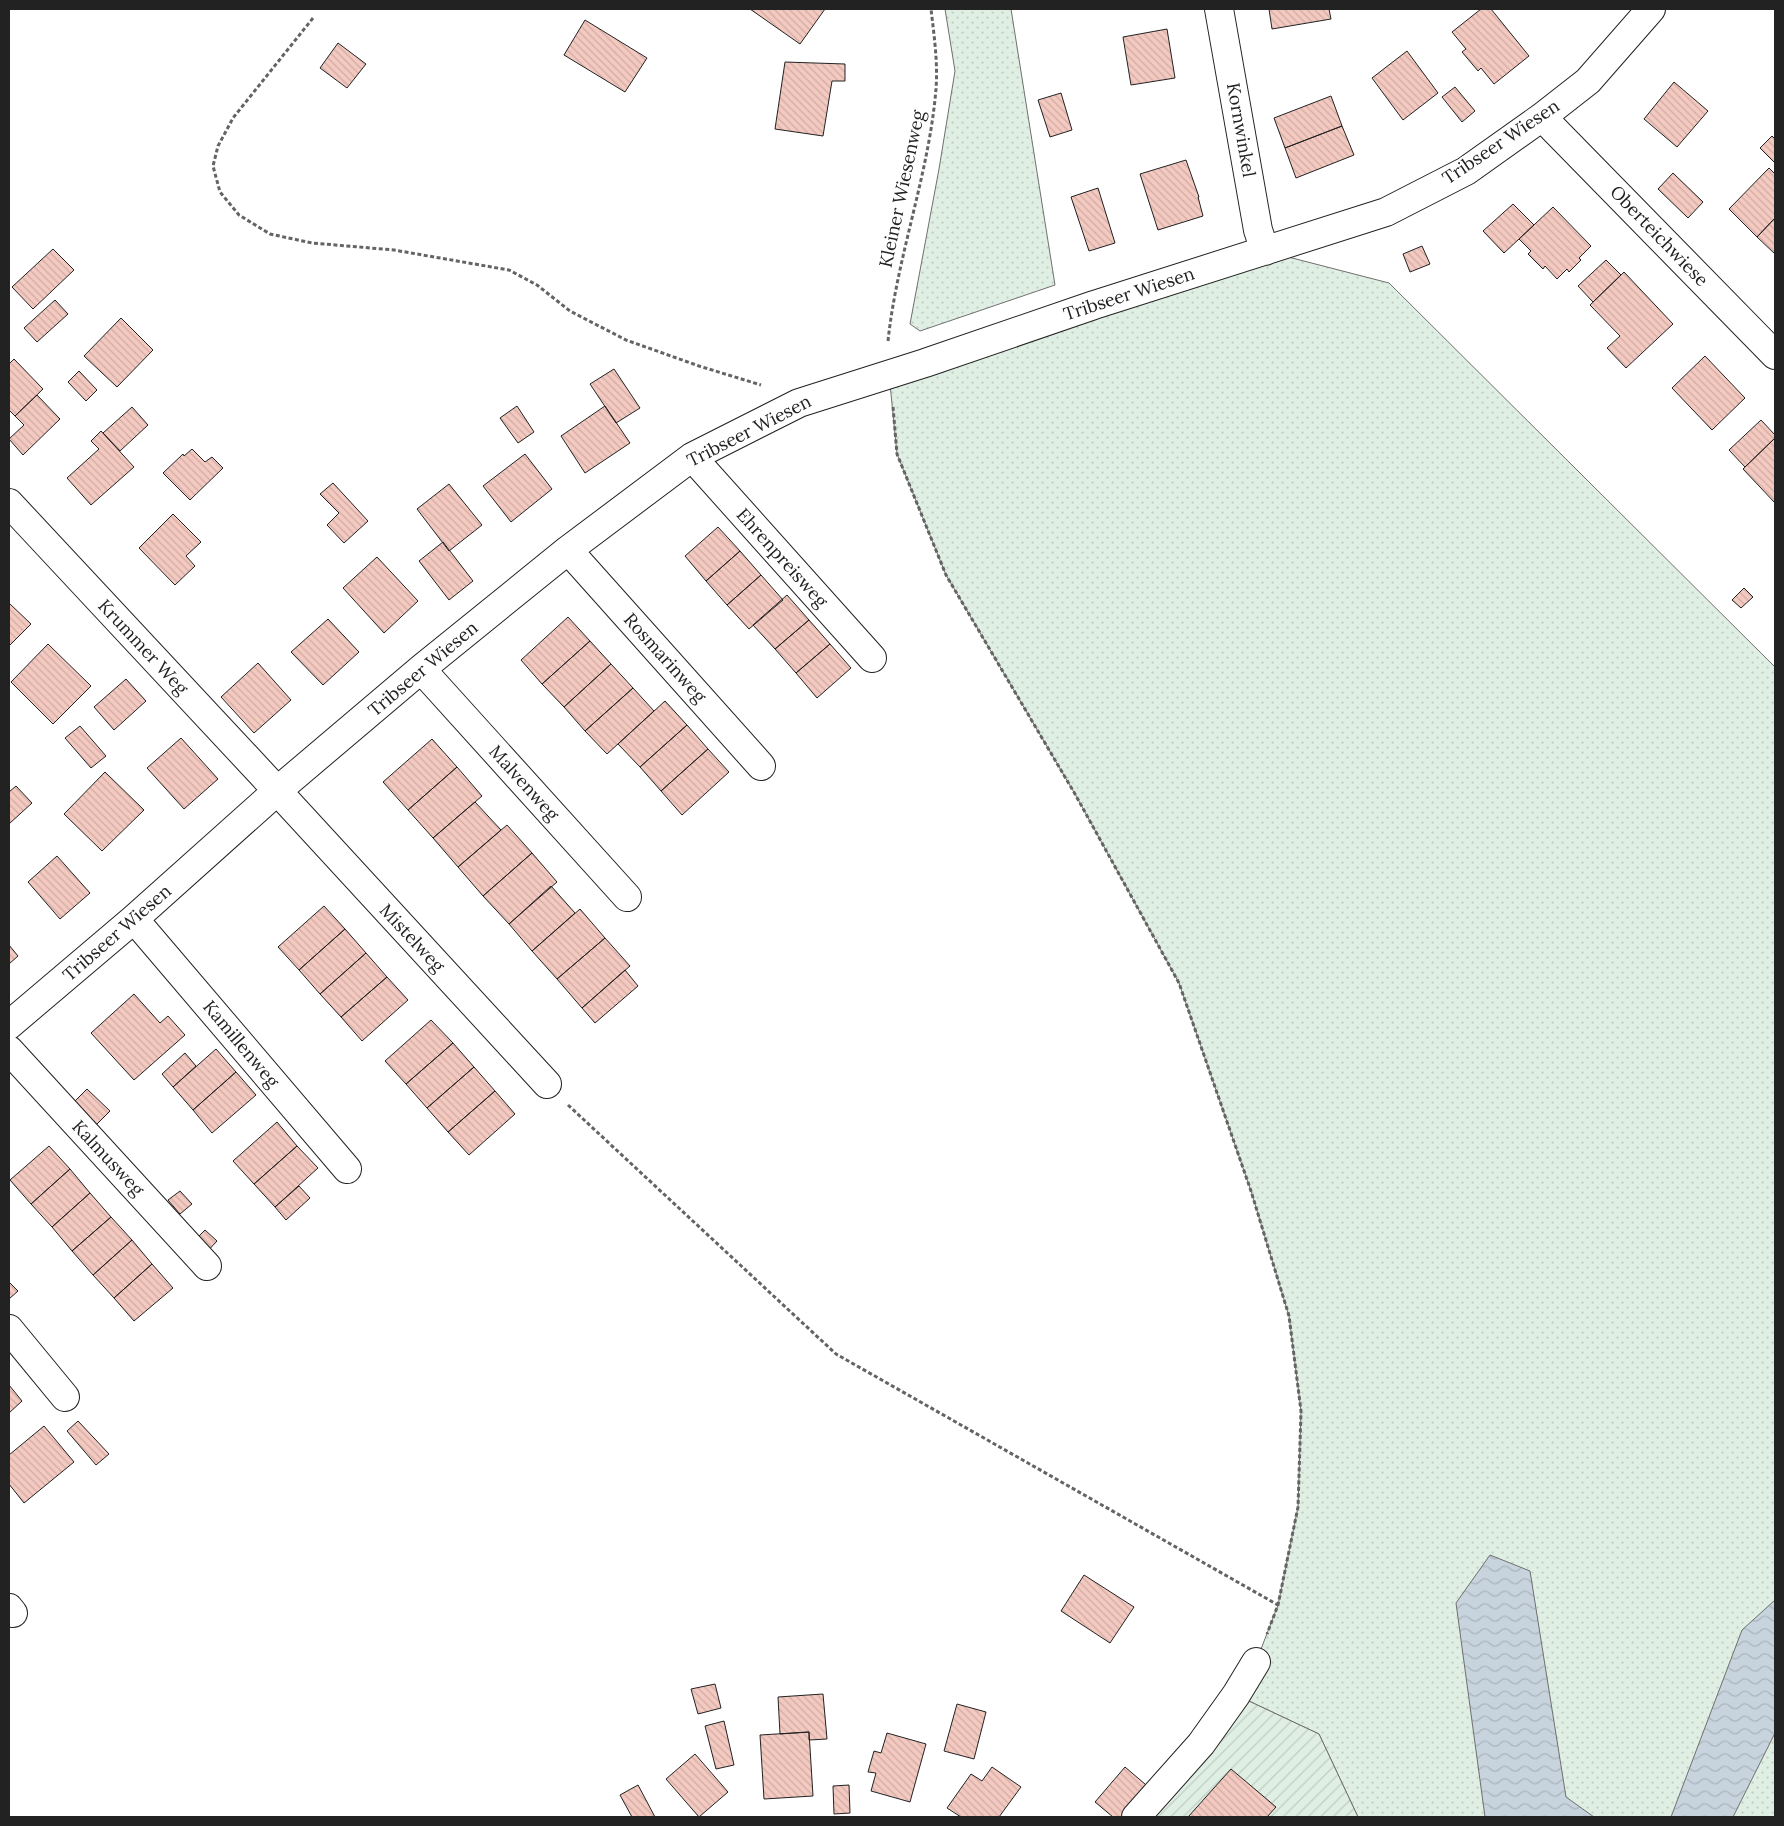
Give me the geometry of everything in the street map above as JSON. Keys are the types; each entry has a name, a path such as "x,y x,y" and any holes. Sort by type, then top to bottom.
{"street":[{"name":"Kornwinkel","path":"1219,9 1258,230 1265,251"},
{"name":"Tribseer Wiesen","path":"9,1026 134,919 277,791 421,669 568,550 692,457 799,403 1094,305 1386,212 1466,170 1542,117 1588,81 1651,9"},
{"name":"Oberteichwiese","path":"1542,117 1775,355"},
{"name":"Ehrenpreisweg","path":"692,457 872,658"},
{"name":"Krummer Weg","path":"9,503 277,791"},
{"name":"Rosmarinweg","path":"568,550 761,766"},
{"name":"Malvenweg","path":"421,669 627,897"},
{"name":"Mistelweg","path":"277,791 547,1084"},
{"name":"Kamillenweg","path":"134,919 348,1169"},
{"name":"Kalmusweg","path":"9,1050 208,1266"},
{"path":"9,1329 65,1397"},
{"path":"1136,1817 1201,1744 1236,1695 1256,1662"}],"path":[{"name":"Kleiner Wiesenweg","path":"931,9 936,48 936,88 928,148 901,264 886,351 897,454 946,575 1075,794 1178,983 1251,1191 1290,1316 1301,1411 1298,1507 1278,1606 1256,1662"},
{"path":"313,18 233,118 218,146 213,166 220,192 239,215 270,234 304,242 394,250 508,270 536,285 570,311 626,340 699,366 794,395 799,403"},
{"path":"547,1084 836,1354 1278,1606"}],"green space":[{"path":"945,9 1011,9 1055,285 920,331 910,324 955,71"},
{"path":"1265,251 1389,283 1775,667 1775,1817 1358,1817 1319,1734 1236,1695 1256,1662 1278,1605 1298,1507 1301,1411 1289,1316 1251,1191 1179,983 1075,794 946,575 897,454 889,374"},
{"path":"1236,1695 1319,1734 1358,1817 1136,1817"}],"water":[{"path":"1490,1555 1530,1571 1566,1797 1594,1817 1485,1817 1456,1603"},
{"path":"1775,1600 1775,1733 1733,1817 1671,1817 1742,1630"}],"building":[{"path":"750,9 825,9 800,44"},
{"path":"1269,9 1329,9 1331,19 1272,29"},
{"path":"1481,9 1491,9 1529,56 1494,84 1481,68 1478,71 1462,52 1466,49 1452,32"},
{"path":"585,20 647,58 625,92 564,55"},
{"path":"1167,29 1175,78 1131,85 1123,37"},
{"path":"338,43 366,64 347,88 320,68"},
{"path":"1407,51 1438,93 1403,120 1372,78"},
{"path":"785,62 845,64 845,81 832,81 823,136 775,129"},
{"path":"1674,82 1708,111 1677,147 1644,119"},
{"path":"1455,87 1475,111 1462,122 1442,97"},
{"path":"1061,93 1072,130 1050,137 1038,100"},
{"path":"1331,96 1342,126 1285,148 1274,118"},
{"path":"1342,126 1354,155 1296,178 1285,148"},
{"path":"1772,136 1775,139 1775,163 1760,148"},
{"path":"1186,160 1199,197 1203,216 1158,230 1140,174"},
{"path":"1769,168 1775,174 1775,218 1757,237 1729,209"},
{"path":"1673,173 1703,202 1688,218 1658,189"},
{"path":"1098,188 1115,243 1089,251 1071,197"},
{"path":"1513,204 1534,225 1504,253 1483,231"},
{"path":"1553,207 1591,246 1569,272 1567,269 1557,279 1545,266 1543,269 1528,254 1531,251 1519,239"},
{"path":"1775,218 1775,254 1757,237"},
{"path":"1422,246 1430,264 1410,272 1403,254"},
{"path":"53,249 74,270 33,309 12,287"},
{"path":"1606,260 1621,275 1593,302 1578,286"},
{"path":"1624,272 1673,324 1626,368 1607,348 1620,336 1590,305"},
{"path":"55,300 68,314 37,342 24,328"},
{"path":"121,318 153,350 117,387 84,356"},
{"path":"1705,356 1745,398 1712,430 1672,388"},
{"path":"14,359 43,389 15,416 9,410 9,364"},
{"path":"614,369 640,408 616,423 590,384"},
{"path":"79,371 97,390 86,401 68,382"},
{"path":"37,395 60,419 23,455 9,439 24,425 15,416"},
{"path":"517,406 534,432 518,443 500,418"},
{"path":"605,406 630,443 585,473 561,436"},
{"path":"132,407 148,425 120,451 103,433"},
{"path":"1761,420 1775,435 1775,438 1745,467 1729,450"},
{"path":"101,431 134,467 91,505 67,478 99,449 91,441"},
{"path":"1775,438 1775,503 1743,469"},
{"path":"192,449 205,462 212,457 223,468 190,500 163,473 183,454 184,456"},
{"path":"525,454 552,489 511,522 483,486"},
{"path":"333,483 368,521 344,543 327,525 339,513 320,494"},
{"path":"449,484 482,525 449,551 417,509"},
{"path":"173,514 201,542 186,556 195,566 175,585 139,548"},
{"path":"718,527 740,551 706,581 685,556"},
{"path":"443,542 473,581 449,600 419,561"},
{"path":"740,551 761,575 727,605 706,581"},
{"path":"377,557 418,601 384,633 343,588"},
{"path":"761,575 783,600 749,629 727,605"},
{"path":"1744,588 1753,597 1741,608 1732,600"},
{"path":"787,595 809,620 775,649 753,625"},
{"path":"9,603 31,624 9,646"},
{"path":"568,617 590,641 542,684 521,660"},
{"path":"328,619 359,652 323,685 291,652"},
{"path":"809,620 830,644 796,673 775,649"},
{"path":"590,641 611,664 564,707 542,684"},
{"path":"48,644 91,686 53,724 11,682"},
{"path":"830,644 851,668 817,698 796,673"},
{"path":"258,663 291,700 254,733 221,697"},
{"path":"611,664 633,688 585,731 564,707"},
{"path":"126,679 146,701 114,730 94,707"},
{"path":"633,688 654,711 607,754 585,731"},
{"path":"665,701 687,725 640,767 618,744"},
{"path":"687,725 708,749 661,791 640,767"},
{"path":"80,726 106,756 91,768 65,738"},
{"path":"181,738 218,779 184,809 147,768"},
{"path":"432,739 457,767 408,810 383,782"},
{"path":"708,749 729,772 682,815 661,791"},
{"path":"457,767 482,796 433,838 408,810"},
{"path":"105,772 144,810 102,851 64,814"},
{"path":"16,786 32,803 9,824 9,792"},
{"path":"475,802 501,830 458,867 433,838"},
{"path":"507,825 532,853 483,896 458,867"},
{"path":"532,853 557,882 509,924 483,896"},
{"path":"57,856 90,893 60,919 28,882"},
{"path":"551,886 575,913 532,951 509,924"},
{"path":"324,906 345,929 299,970 278,947"},
{"path":"580,909 605,938 557,979 532,951"},
{"path":"345,929 366,953 320,994 299,970"},
{"path":"605,938 630,966 582,1008 557,979"},
{"path":"9,945 18,956 9,964"},
{"path":"366,953 387,977 341,1017 320,994"},
{"path":"625,970 638,986 595,1023 582,1008"},
{"path":"387,977 408,1000 362,1041 341,1017"},
{"path":"134,994 160,1023 168,1016 185,1035 134,1080 91,1033"},
{"path":"431,1020 453,1043 406,1084 385,1061"},
{"path":"453,1043 474,1067 427,1108 406,1084"},
{"path":"216,1049 236,1072 193,1110 173,1087"},
{"path":"185,1053 196,1066 173,1087 162,1074"},
{"path":"474,1067 495,1091 448,1132 427,1108"},
{"path":"236,1072 256,1095 212,1133 193,1110"},
{"path":"87,1089 110,1111 96,1125 73,1103"},
{"path":"495,1091 515,1114 469,1155 448,1132"},
{"path":"277,1122 297,1146 254,1184 233,1161"},
{"path":"49,1146 70,1169 31,1204 10,1180"},
{"path":"297,1146 318,1168 275,1207 254,1184"},
{"path":"70,1169 90,1193 52,1227 31,1204"},
{"path":"299,1186 310,1198 286,1220 275,1207"},
{"path":"180,1191 192,1204 180,1214 168,1200"},
{"path":"90,1193 111,1217 72,1251 52,1227"},
{"path":"111,1217 132,1240 93,1275 72,1251"},
{"path":"205,1230 217,1241 205,1254 193,1242"},
{"path":"132,1240 152,1264 114,1298 93,1275"},
{"path":"152,1264 173,1288 134,1321 114,1298"},
{"path":"9,1282 18,1291 9,1299"},
{"path":"9,1385 22,1401 9,1413"},
{"path":"78,1421 109,1454 96,1465 67,1431"},
{"path":"44,1426 74,1462 24,1503 9,1484 9,1455"},
{"path":"1084,1575 1134,1607 1110,1643 1061,1611"},
{"path":"715,1684 721,1708 698,1714 691,1689"},
{"path":"823,1694 827,1739 809,1740 809,1732 780,1734 778,1697"},
{"path":"957,1704 986,1712 974,1759 944,1751"},
{"path":"724,1721 734,1765 716,1769 705,1726"},
{"path":"809,1732 813,1796 764,1799 760,1735"},
{"path":"887,1733 926,1744 910,1802 871,1791 876,1773 868,1772 874,1751 881,1753"},
{"path":"695,1754 728,1792 699,1817 666,1779"},
{"path":"992,1767 1021,1787 999,1817 961,1817 947,1808 971,1774 982,1781"},
{"path":"1125,1767 1152,1790 1128,1817 1113,1817 1095,1802"},
{"path":"1231,1769 1276,1807 1267,1817 1188,1817"},
{"path":"638,1785 655,1817 632,1817 620,1795"},
{"path":"849,1785 850,1813 834,1814 833,1786"}]}
